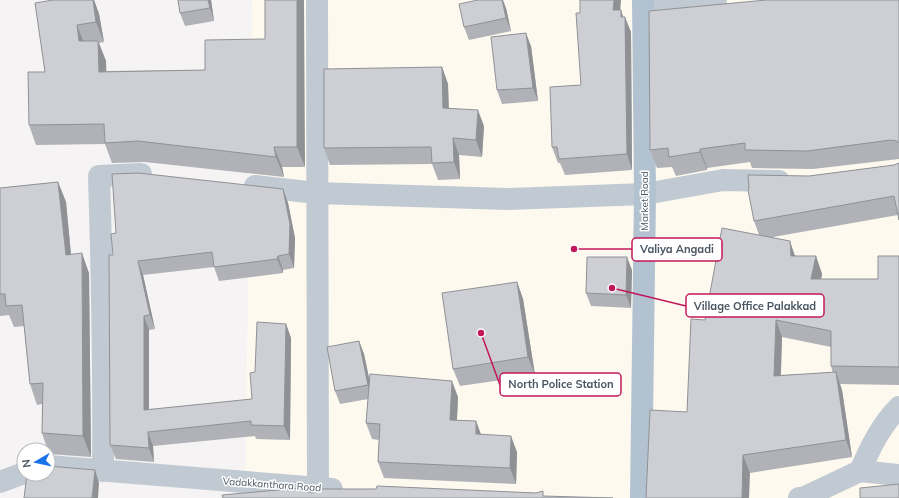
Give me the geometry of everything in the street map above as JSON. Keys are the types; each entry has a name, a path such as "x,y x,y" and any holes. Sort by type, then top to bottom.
{"main road":[{"name":"Market Road","path":"641,498 645,194 643,3"}],"street":[{"path":"317,0 316,193 318,493"},
{"path":"643,3 716,0"},
{"path":"103,471 102,292 99,176 144,174 159,176"},
{"path":"238,184 316,193 508,199 645,194 723,180 799,182"},
{"path":"860,471 877,436 899,407"},
{"name":"Vadakkanthara Road","path":"56,467 318,493 349,490"},
{"path":"799,498 805,497 860,471 899,475"},
{"path":"0,482 16,475"}],"shaded area":[{"path":"252,0 899,0 899,498 245,498"}],"building":[{"path":"53,0 93,0 96,22 77,25 79,41 98,41 99,72 205,70 205,40 265,39 265,0 297,0 297,147 274,147 276,157 138,141 105,143 104,124 29,125 28,72 45,72 35,3"},
{"path":"178,0 208,0 210,8 180,13"},
{"path":"478,0 502,0 506,18 464,27 459,4"},
{"path":"580,0 614,0 613,10 621,10 621,17 625,17 627,154 559,159 557,147 552,147 550,87 581,85 576,13 580,13"},
{"path":"766,0 899,0 899,143 891,140 807,151 745,150 745,143 700,149 700,152 669,157 668,148 650,150 649,11"},
{"path":"526,33 533,88 497,90 491,37"},
{"path":"442,67 443,108 478,110 476,140 453,138 454,162 432,163 431,147 324,148 324,69"},
{"path":"899,163 899,220 894,196 754,221 748,190 748,175 809,176 894,165"},
{"path":"138,173 283,189 290,224 289,254 278,256 277,259 214,267 212,252 138,261 150,315 144,316 144,410 252,399 250,373 255,372 257,322 286,324 284,426 251,425 251,421 148,432 149,448 110,445 109,255 113,255 111,234 116,233 112,174"},
{"path":"58,182 66,255 82,253 83,436 42,433 43,383 30,384 22,305 6,306 5,294 0,294 0,188"},
{"path":"722,228 790,241 791,256 816,256 811,279 878,279 878,256 899,256 899,367 831,366 831,331 776,320 774,376 836,372 846,440 743,455 742,498 646,498 650,410 687,412 691,319 705,320"},
{"path":"587,257 627,257 626,295 586,293"},
{"path":"517,282 528,357 453,369 442,293"},
{"path":"359,341 368,385 335,391 327,347"},
{"path":"370,374 452,381 450,420 476,421 476,434 511,436 510,468 378,462 380,424 366,423"},
{"path":"56,467 95,470 92,498 24,498 26,482 56,482"},
{"path":"899,484 899,498 860,498 860,488"},
{"path":"377,486 536,493 543,491 543,496 613,498 223,498 222,495 300,488 312,493 320,489 376,489"}],"place":[{"name":"Valiya Angadi","path":"574,249"},
{"name":"Village Office Palakkad","path":"612,288"},
{"name":"North Police Station","path":"481,333"}]}
